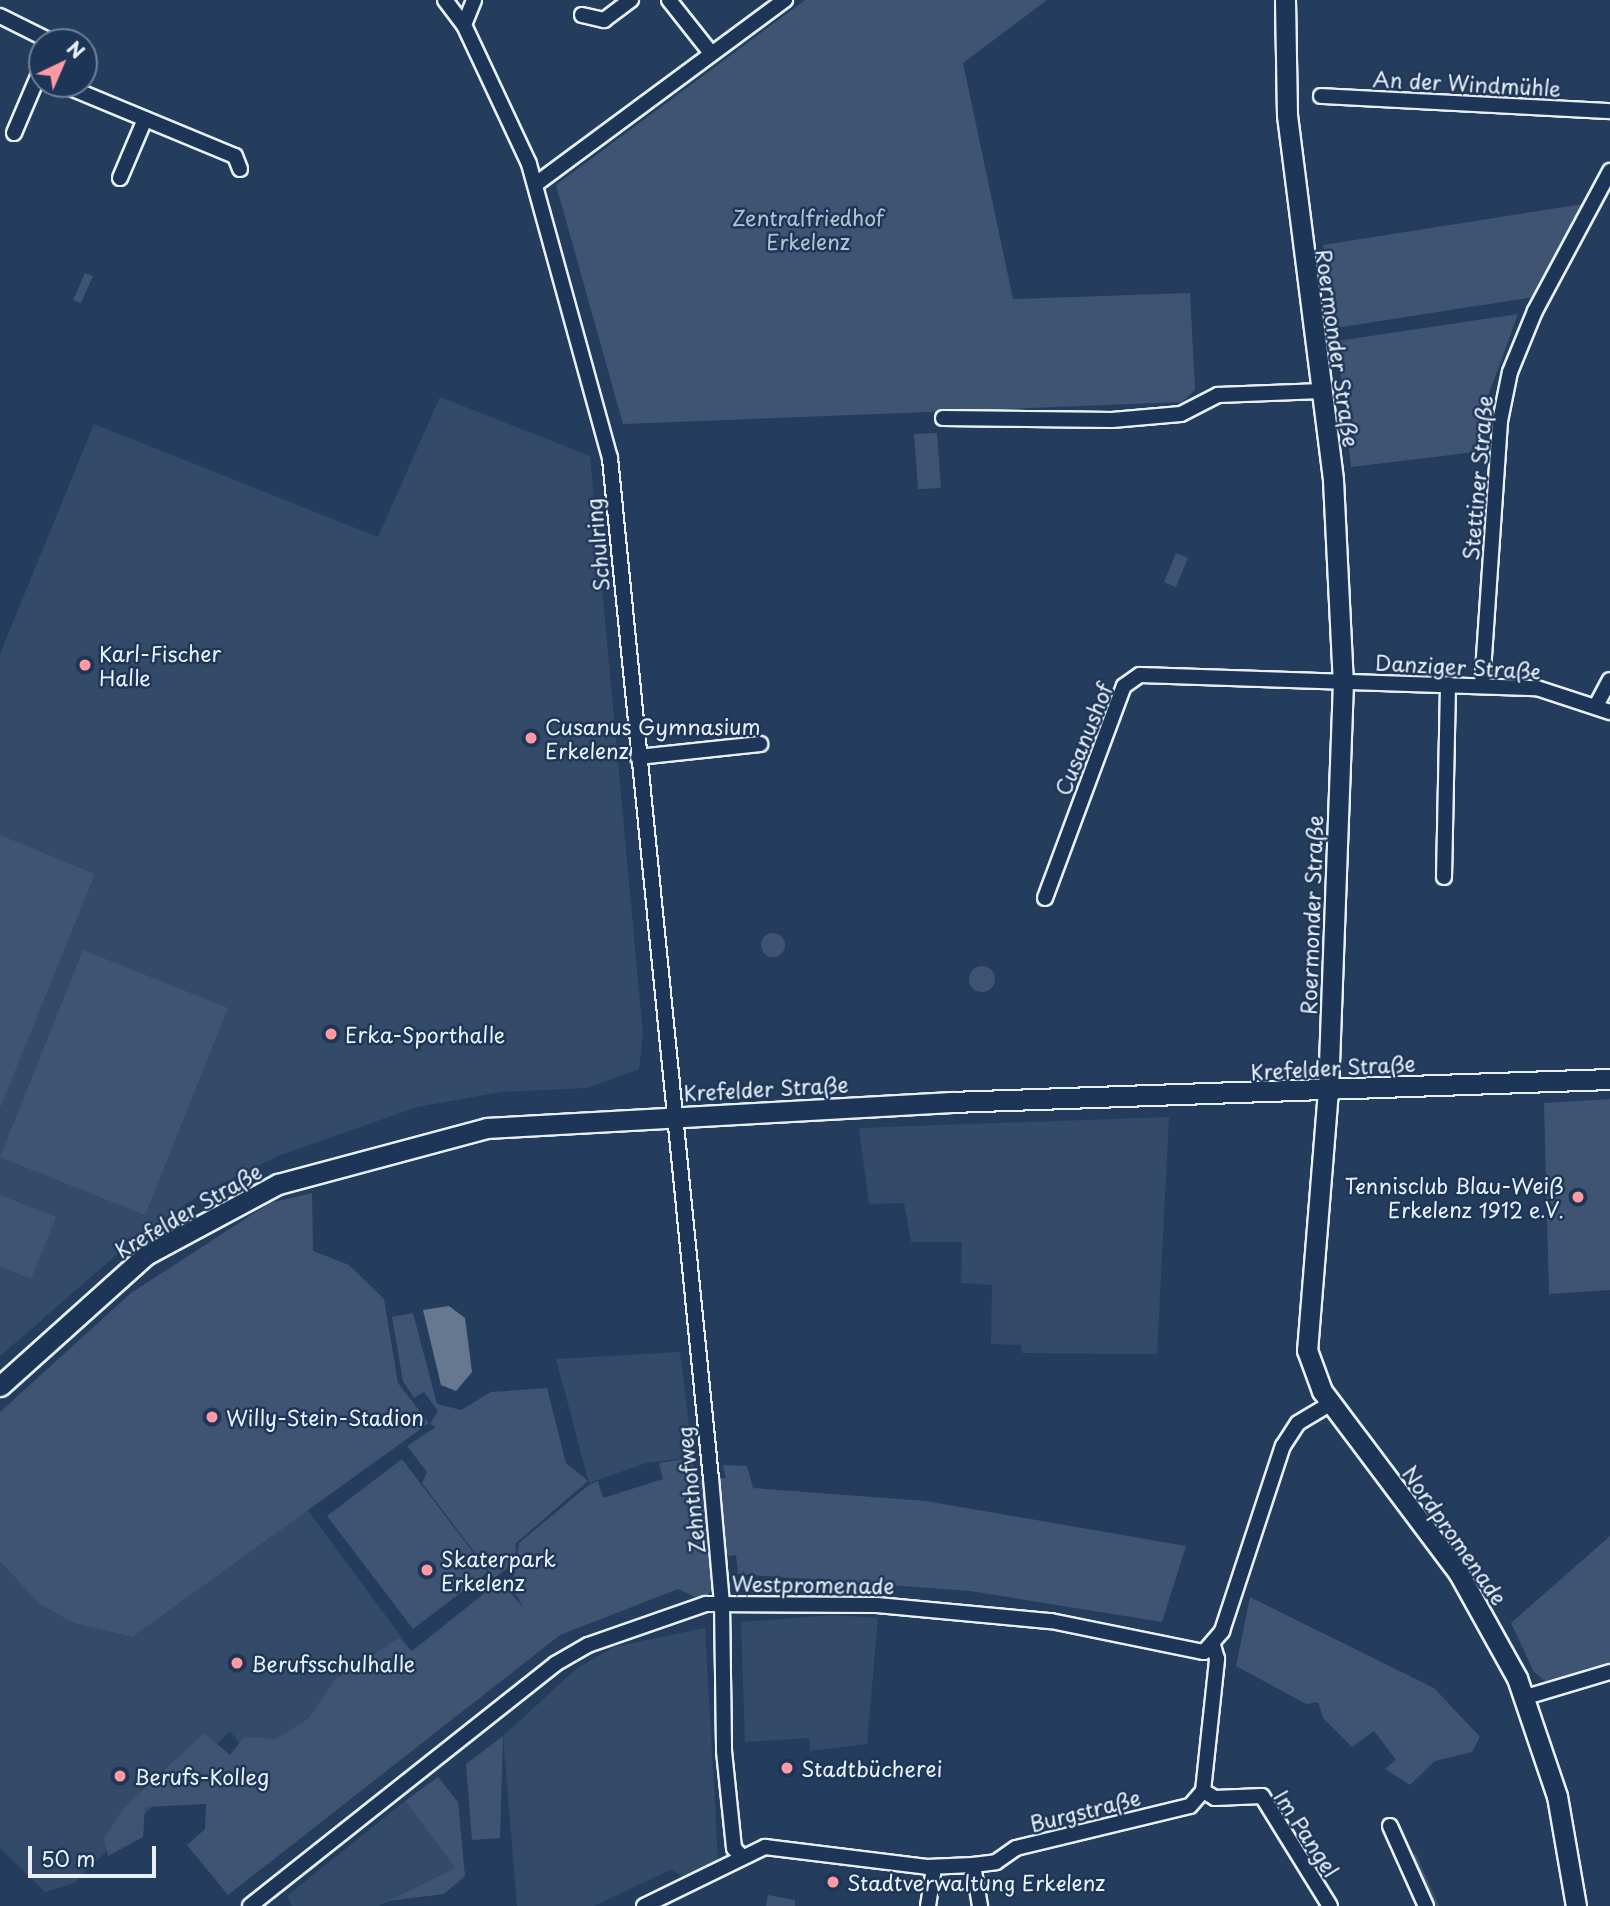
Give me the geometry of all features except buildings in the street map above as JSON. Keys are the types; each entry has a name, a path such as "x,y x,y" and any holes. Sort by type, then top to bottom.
{"main road":[{"name":"Roermonder Straße","path":"1285,0 1291,156 1322,391 1343,682 1328,1090 1306,1333 1316,1378 1331,1403"},
{"name":"Krefelder Straße","path":"0,1386 146,1255 278,1184 487,1128 675,1116 1610,1079"},
{"name":"Nordpromenade","path":"1331,1403 1458,1572 1526,1698 1557,1796 1576,1906"}],"street":[{"name":"Schulring","path":"445,0 464,25 536,184 610,458 675,1116"},
{"path":"464,25 474,0"},
{"path":"582,15 604,20 631,0"},
{"path":"670,0 711,53"},
{"path":"536,184 785,0"},
{"path":"0,16 28,30"},
{"name":"An der Windmühle","path":"1321,96 1610,111"},
{"path":"14,133 30,98"},
{"path":"95,98 235,156 240,169"},
{"path":"120,178 145,119"},
{"name":"Stettiner Straße","path":"1482,686 1500,421 1510,372 1535,311 1609,176"},
{"path":"943,418 1112,421 1181,414 1218,395 1322,391"},
{"name":"Cusanushof","path":"1045,898 1123,689 1140,675 1343,682"},
{"path":"1604,708 1610,680"},
{"name":"Danziger Straße","path":"1343,682 1537,688 1604,708"},
{"path":"1444,877 1447,684"},
{"path":"638,757 760,744"},
{"name":"Zehnthofweg","path":"675,1116 722,1603 724,1751 734,1848 742,1857"},
{"path":"1203,1791 1217,1659 1213,1645 1283,1446 1298,1423 1331,1403"},
{"name":"Westpromenade","path":"250,1906 555,1664 630,1629 722,1603 877,1605 1051,1621 1194,1653 1213,1645"},
{"path":"1526,1698 1610,1672"},
{"name":"Burgstraße","path":"644,1906 742,1857 780,1845 934,1867 973,1865 996,1862 1016,1848 1190,1806 1203,1791"},
{"name":"Im Pangel","path":"1203,1791 1215,1798 1262,1796 1330,1906"},
{"path":"1390,1826 1426,1906"},
{"path":"973,1865 980,1906"},
{"path":"928,1906 934,1867"}],"shaded area":[{"path":"440,397 590,456 643,1035 639,1069 587,1088 502,1092 417,1107 278,1156 204,1192 137,1237 0,1356 0,654 94,424 378,537"},
{"path":"1169,1117 1157,1354 1022,1353 1021,1345 991,1344 992,1285 961,1283 962,1242 911,1242 904,1203 869,1204 859,1128"},
{"path":"449,1306 465,1318 472,1372 456,1391 441,1385 423,1310"},
{"path":"680,1352 693,1457 646,1463 589,1483 556,1359"},
{"path":"307,1509 408,1646 257,1767 230,1731 74,1883 45,1892 0,1848 0,1561 38,1603 73,1623 131,1637"},
{"path":"833,1615 878,1618 867,1744 810,1751 809,1738 745,1742 741,1622"},
{"path":"705,1628 718,1859 685,1878 672,1869 594,1906 517,1906 503,1736 576,1669 614,1647"},
{"path":"405,1801 455,1868 379,1906 292,1906 287,1896"}],"green space":[{"name":"Zentralfriedhof Erkelenz","path":"805,0 1047,0 963,63 1013,299 1190,293 1195,390 1182,402 623,424 556,185"},
{"path":"1583,204 1534,297 1335,328 1323,245"},
{"path":"85,273 93,276 81,303 73,300"},
{"path":"1518,314 1488,396 1484,451 1351,467 1337,341"},
{"path":"937,433 941,488 918,489 914,434"},
{"path":"1176,553 1188,558 1176,587 1164,582"},
{"path":"0,835 95,874 0,1108"},
{"path":"773,933 784,940 785,945 778,956 773,957 762,950 761,945 768,934"},
{"path":"83,950 228,1008 145,1215 0,1157"},
{"path":"982,966 991,970 995,979 991,988 982,992 973,988 969,979 973,970"},
{"name":"Tennisclub Blau-Weiß Erkelenz 1912 e.V.","path":"1610,1099 1610,1290 1549,1294 1544,1103"},
{"name":"Willy-Stein-Stadion","path":"312,1193 313,1251 349,1265 384,1299 398,1383 429,1423 132,1637 73,1623 38,1603 0,1561 0,1412 131,1293 270,1203"},
{"path":"0,1195 56,1217 31,1279 0,1266"},
{"path":"413,1313 437,1404 461,1410 491,1392 547,1388 566,1463 588,1481 516,1543 515,1563 494,1578 422,1483 427,1472 407,1446 436,1427 430,1424 438,1411 424,1392 414,1398 403,1381 392,1317"},
{"path":"692,1458 695,1478 726,1478 723,1465 747,1466 753,1488 926,1501 1186,1546 1162,1622 970,1591 738,1574 736,1555 728,1556 728,1576 702,1600 678,1589 560,1635 228,1895 187,1845 205,1829 206,1804 145,1807 143,1837 108,1856 104,1839 123,1809 204,1733 230,1755 244,1737 276,1739 308,1719 336,1679 399,1638 412,1651 491,1588 507,1589 524,1608 512,1588 519,1543 590,1484 598,1481 603,1498 663,1479 659,1463"},
{"path":"402,1459 488,1572 413,1629 327,1516"},
{"path":"1610,1536 1610,1663 1545,1681 1534,1672 1511,1623"},
{"path":"1250,1597 1434,1688 1480,1737 1472,1752 1435,1761 1410,1785 1385,1769 1396,1760 1374,1731 1352,1747 1323,1718 1318,1702 1306,1704 1236,1666"},
{"path":"503,1736 500,1838 472,1840 466,1764"},
{"path":"438,1777 458,1802 465,1876 444,1894 388,1901 455,1868 405,1801"},
{"path":"1416,1854 1439,1906 1431,1906 1409,1857"},
{"path":"768,1895 795,1900 795,1906 766,1906"}],"place":[{"name":"Karl-Fischer Halle","path":"85,665"},
{"name":"Cusanus Gymnasium Erkelenz","path":"531,738"},
{"name":"Erka-Sporthalle","path":"331,1034"},
{"name":"Tennisclub Blau-Weiß Erkelenz 1912 e.V.","path":"1578,1197"},
{"name":"Willy-Stein-Stadion","path":"212,1417"},
{"name":"Skaterpark Erkelenz","path":"427,1570"},
{"name":"Berufsschulhalle","path":"237,1663"},
{"name":"Stadtbücherei","path":"787,1768"},
{"name":"Berufs-Kolleg","path":"120,1776"},
{"name":"Stadtverwaltung Erkelenz","path":"833,1882"}]}
